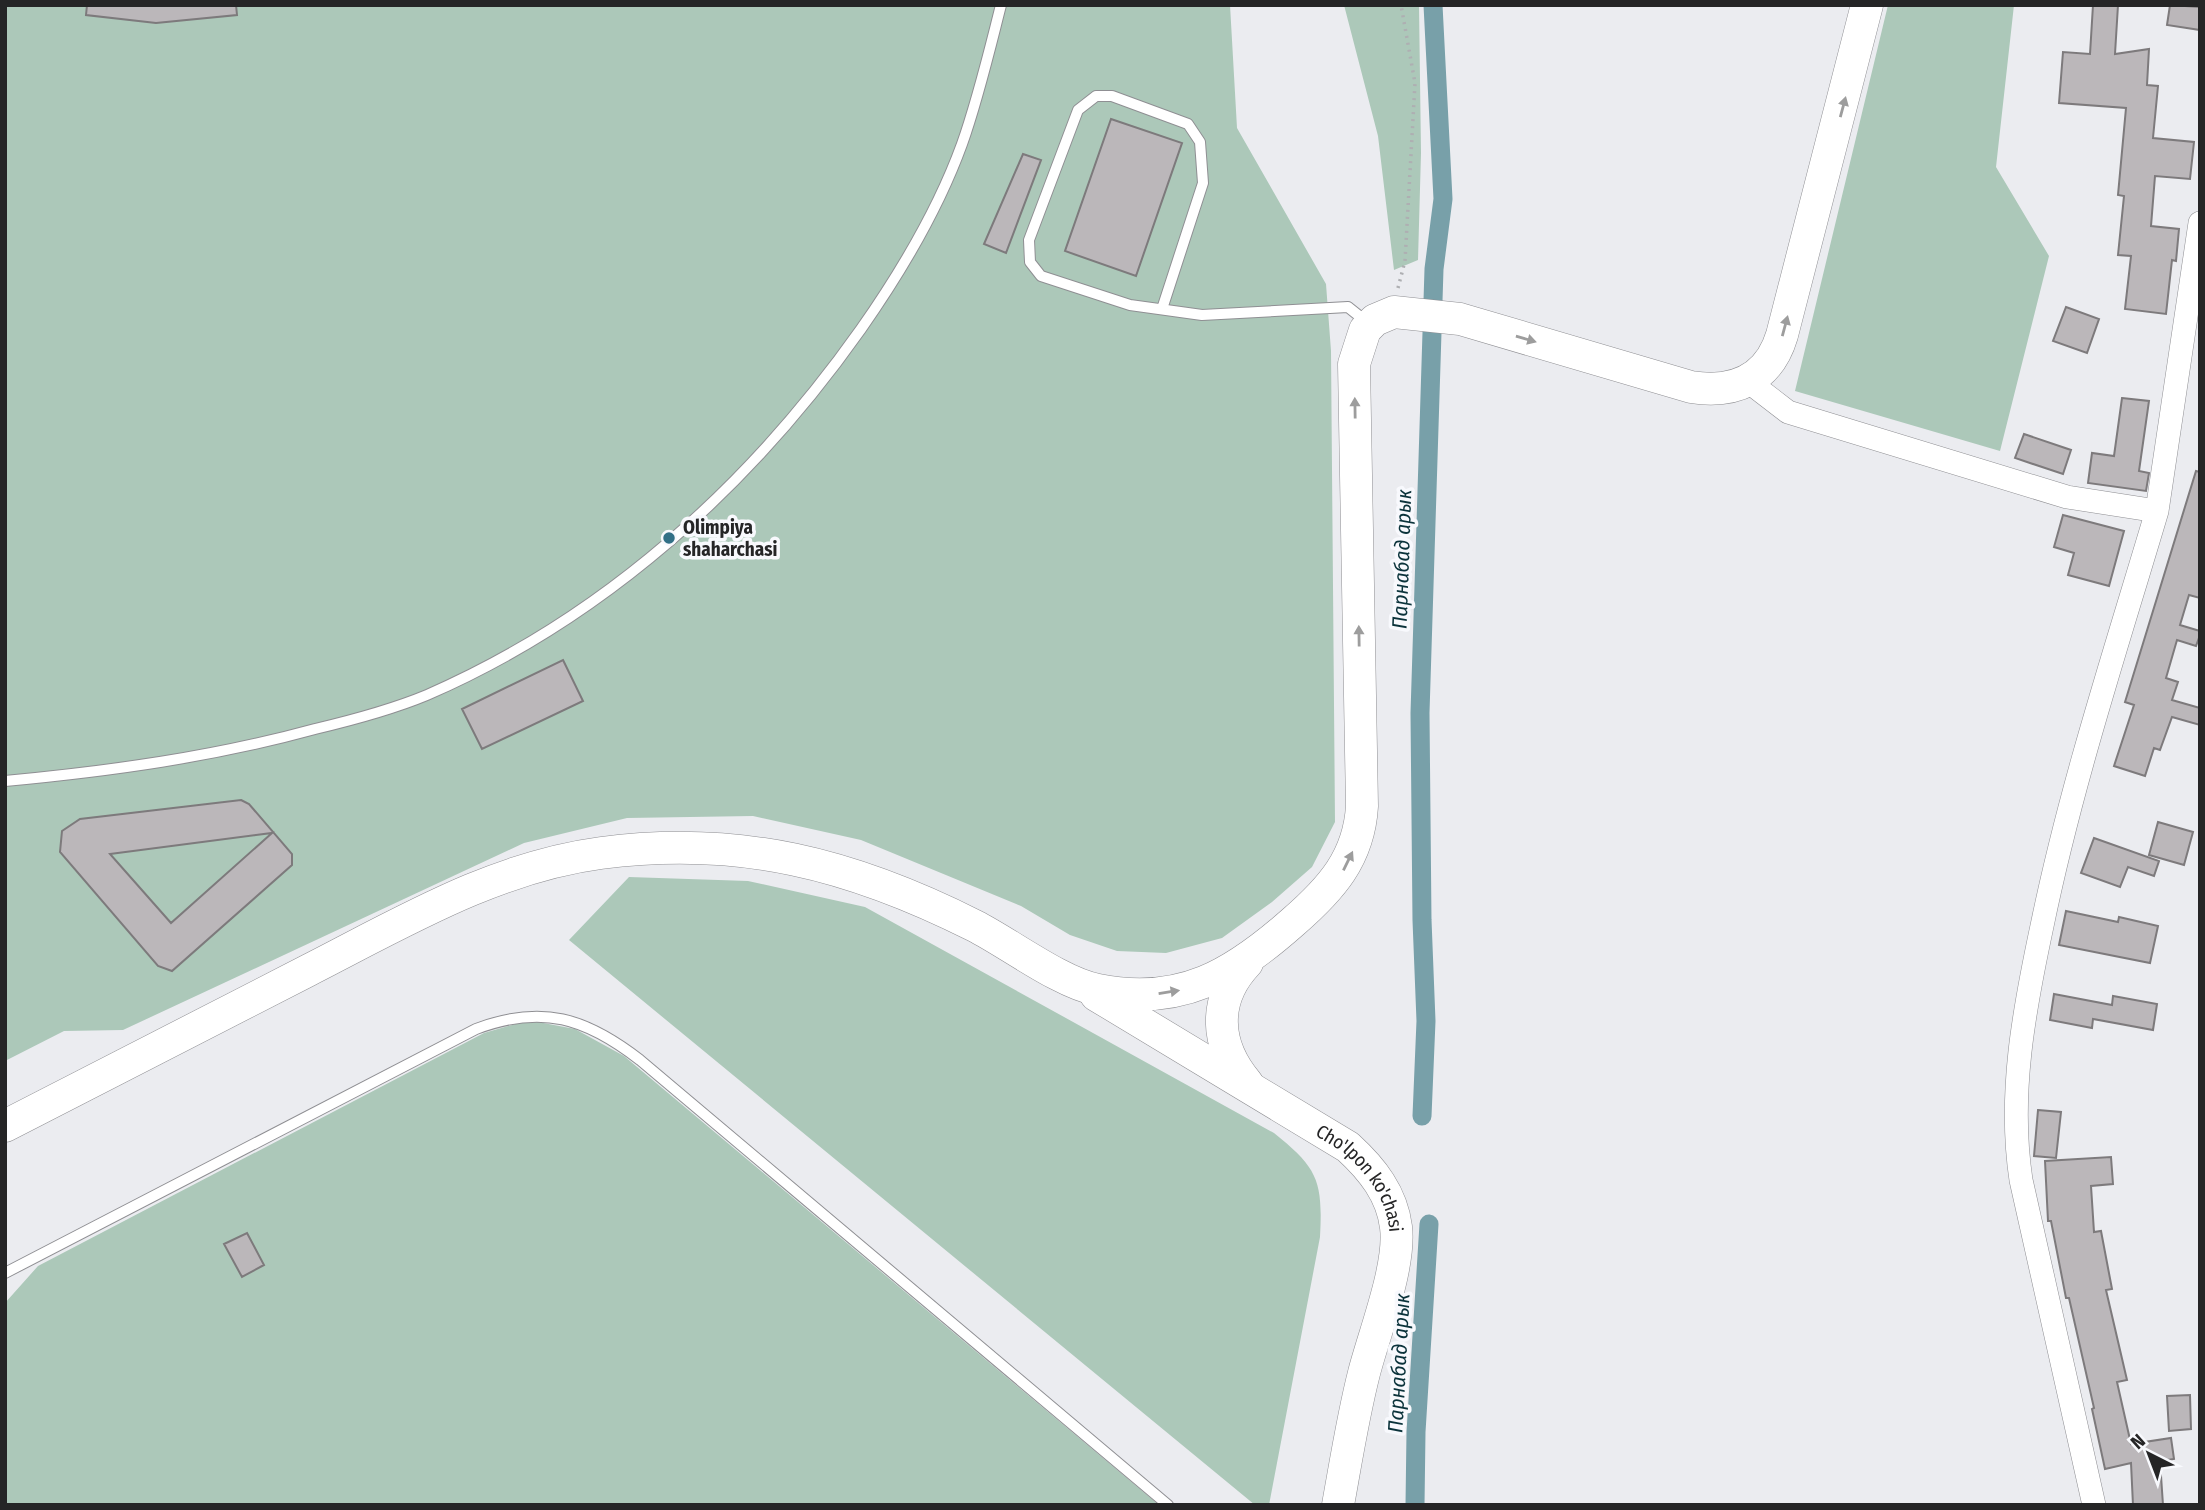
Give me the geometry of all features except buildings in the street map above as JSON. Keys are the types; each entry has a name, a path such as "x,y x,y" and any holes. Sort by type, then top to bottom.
{"main road":[{"path":"1254,1089 1227,1052 1221,1024 1227,989 1252,957 1334,884 1347,864 1359,830 1362,806 1354,364 1361,337 1393,317 1461,319 1691,387 1721,390 1749,382 1771,362 1780,342 1867,5"},
{"name":"Cho'lpon ko'chasi","path":"5,1126 457,894 551,862 602,853 654,849 750,852 796,858 843,870 928,903 1012,945 1317,1127 1361,1159 1382,1186 1394,1215 1396,1253 1363,1376 1338,1505"},
{"path":"1078,984 1123,994 1168,992 1212,980 1252,957"}],"street":[{"path":"2094,1505 2021,1180 2016,1132 2018,1065 2034,963 2063,825 2157,511 2200,223"},
{"path":"1749,382 1788,412 2067,497 2157,511"}],"lane":[{"path":"5,781 178,761 254,746 382,711 424,696 506,656 576,615 646,562 719,499 787,427 889,290 930,216 962,145 1001,5"},
{"path":"1161,309 1203,183 1200,142 1188,124 1112,96 1096,96 1078,110 1029,240 1028,255 1041,276 1130,305 1202,315 1348,307 1393,317"},
{"path":"5,1273 477,1029 520,1016 565,1019 599,1032 640,1060 1168,1505"}],"path":[{"path":"1393,317 1405,261 1415,83 1401,5"}],"green space":[{"name":"Olimpiya shaharchasi","path":"5,5 1230,5 1237,128 1326,284 1331,351 1335,822 1312,867 1272,902 1222,938 1166,953 1117,951 1070,935 1021,906 861,840 753,816 627,818 524,843 123,1030 64,1031 5,1061"},
{"path":"1344,5 1419,5 1421,153 1418,260 1394,270 1378,136"},
{"path":"1888,5 2014,5 1996,167 2049,256 2000,451 1795,391"},
{"path":"629,877 748,881 865,907 1274,1133 1289,1145 1315,1177 1320,1202 1320,1237 1269,1505 1255,1505 569,940"},
{"path":"538,1022 575,1029 624,1056 1159,1505 5,1505 5,1303 38,1266 484,1033 519,1023"}],"waterway":[{"name":"Парнабад арык","path":"1422,1116 1426,1021 1420,713 1434,269 1443,199 1433,5"},
{"name":"Парнабад арык","path":"1415,1505 1416,1432 1429,1224"}],"place":[{"name":"Olimpiya shaharchasi","path":"669,538"}]}
